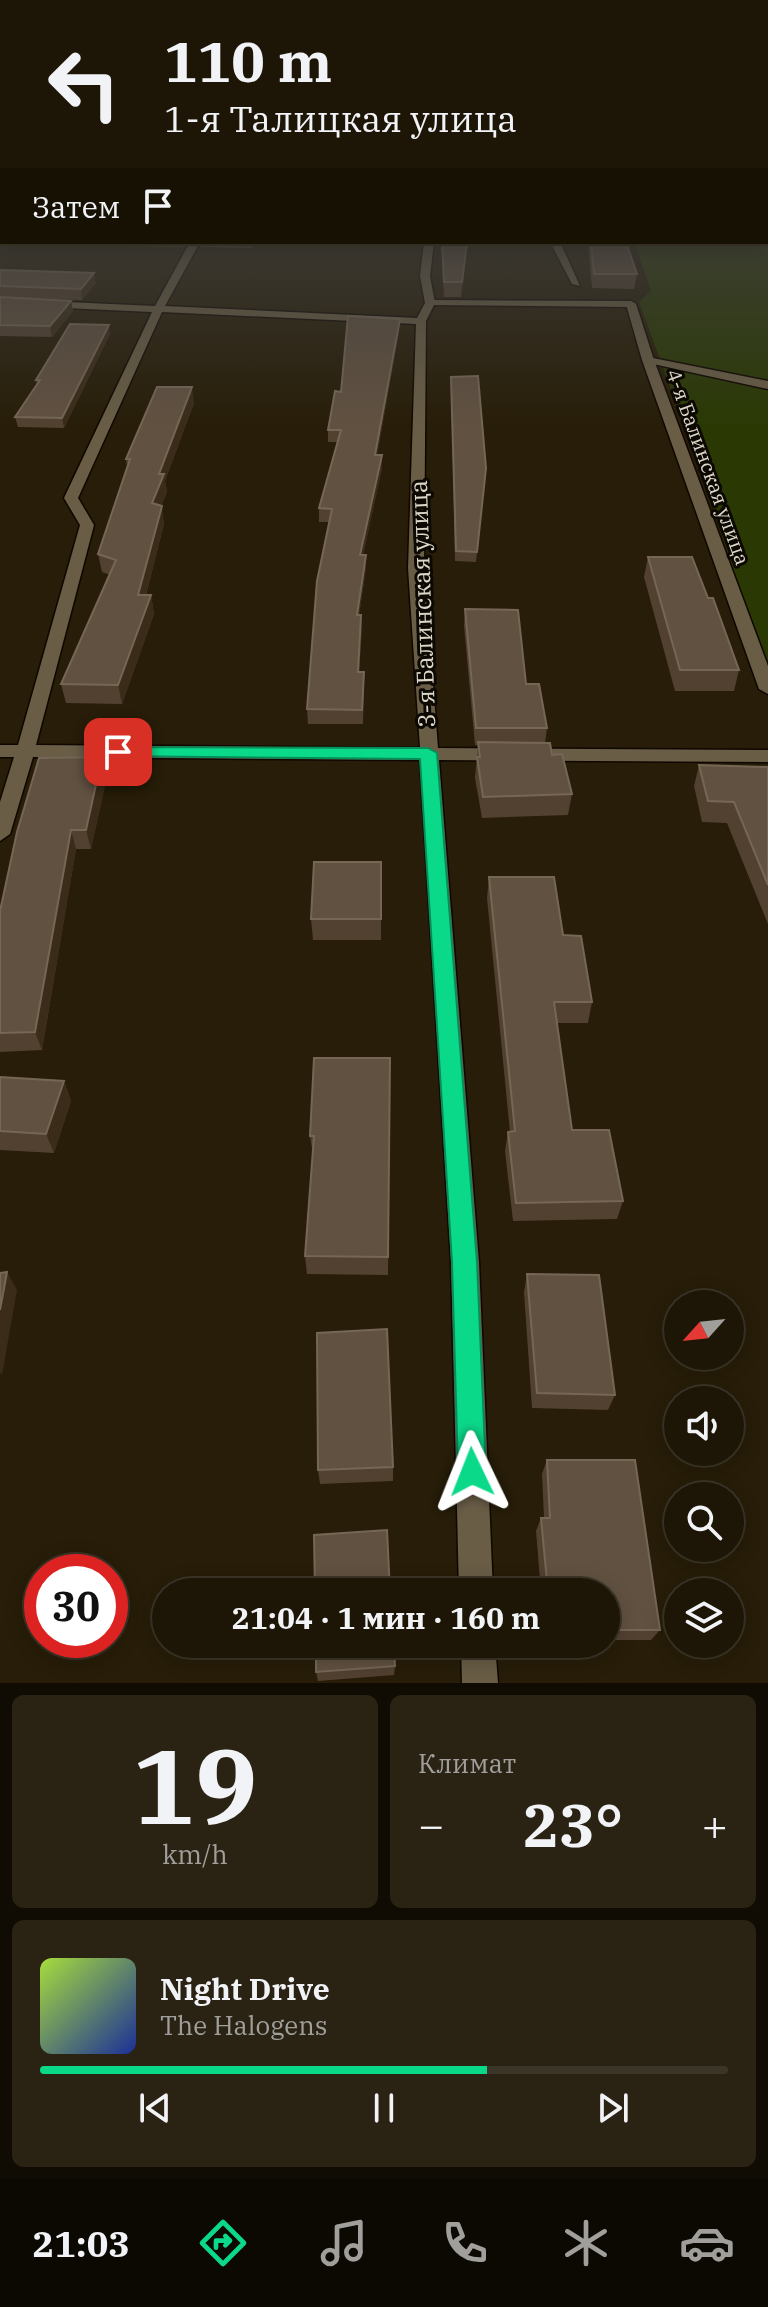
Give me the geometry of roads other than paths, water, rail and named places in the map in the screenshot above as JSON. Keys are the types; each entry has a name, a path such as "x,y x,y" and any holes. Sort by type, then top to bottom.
{"street":[{"path":"0,834 87,525 71,498 158,310 181,269"},
{"name":"3-я Балинская улица","path":"426,269 416,568 465,1262 476,1578"},
{"path":"569,269 577,284"},
{"path":"0,302 158,310 425,312"},
{"name":"4-я Балинская улица","path":"425,312 631,304 648,360 768,689"},
{"path":"648,360 768,385"},
{"path":"0,751 768,756"},
{"path":"479,1658 480,1683"}]}
